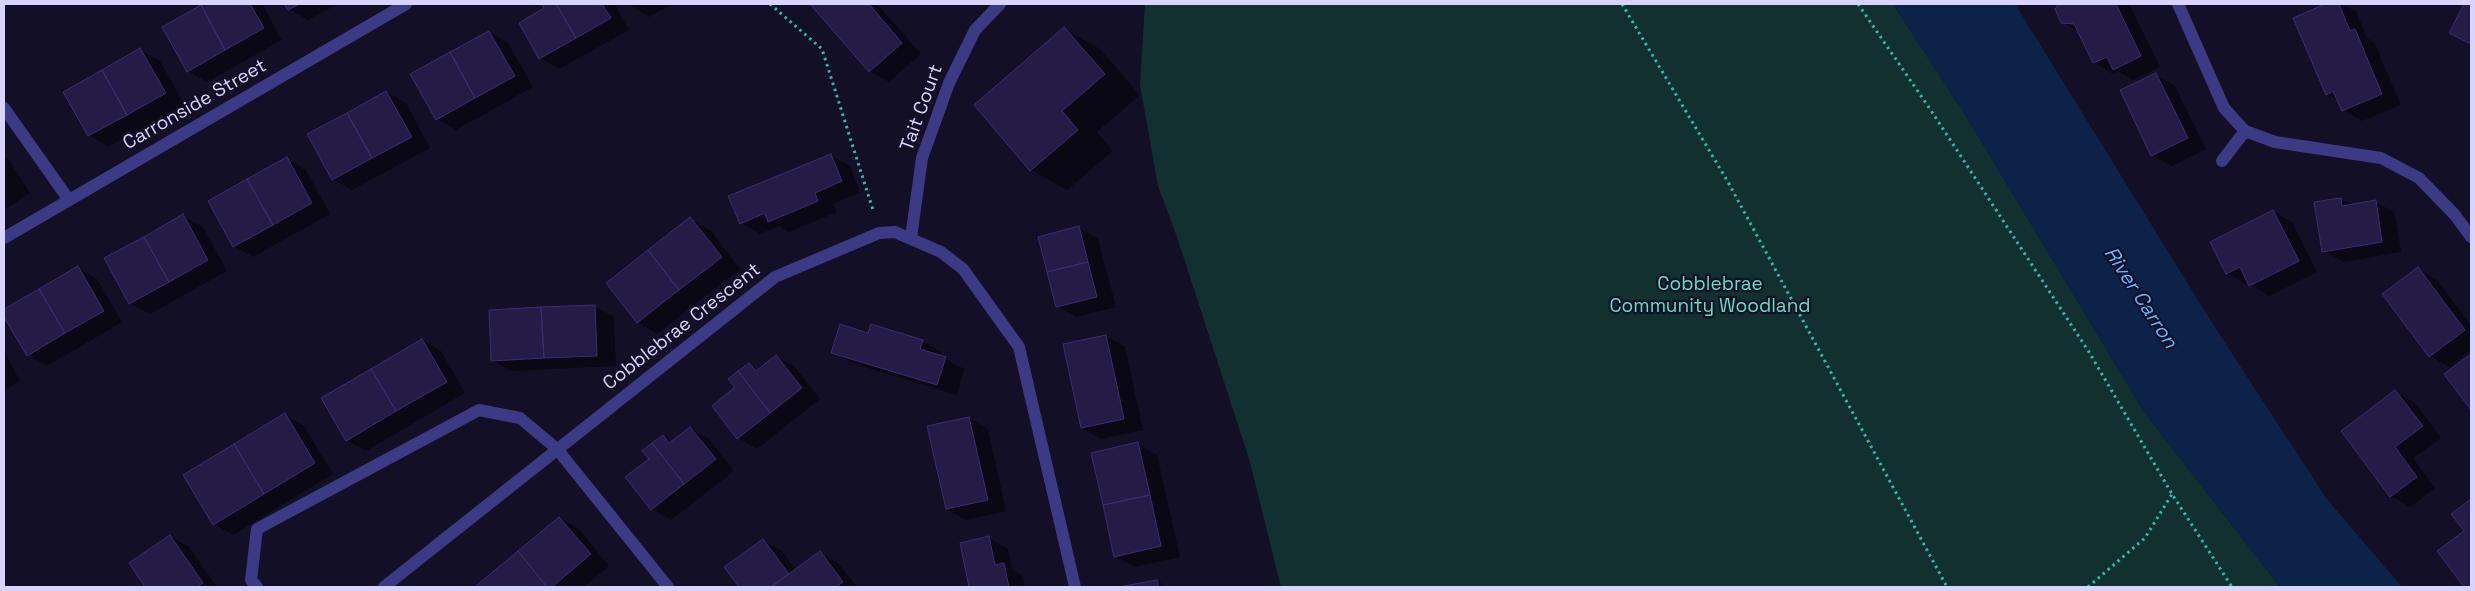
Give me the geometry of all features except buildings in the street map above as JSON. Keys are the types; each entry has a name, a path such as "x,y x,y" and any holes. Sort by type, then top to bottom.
{"street":[{"name":"Carronside Street","path":"4,238 406,4"},
{"name":"Tait Court","path":"911,238 922,158 949,82 975,30 1000,4"},
{"path":"2178,4 2224,108 2245,131 2274,142 2381,158 2419,178 2455,215 2471,237"},
{"path":"4,108 69,200"},
{"path":"2222,161 2245,131"},
{"name":"Cobblebrae Crescent","path":"384,587 775,277 879,233 895,232 940,252 963,269 1019,347 1075,587"},
{"path":"257,587 251,580 257,529 478,410 520,418 558,449 668,587"}],"path":[{"path":"770,4 822,49 854,146 879,233"},
{"path":"1622,4 1728,182 1947,587"},
{"path":"1858,4 1930,109 2089,352 2172,494 2232,587"},
{"path":"2088,587 2145,538 2172,494"}],"green space":[{"name":"Cobblebrae Community Woodland","path":"1145,4 1893,4 1961,108 2145,413 2280,587 1281,587 1250,462 1177,237 1158,186 1140,85"}],"water":[{"name":"River Carron","path":"1893,4 2015,4 2209,318 2326,498 2402,587 2280,587 2145,413 1961,108"}]}
